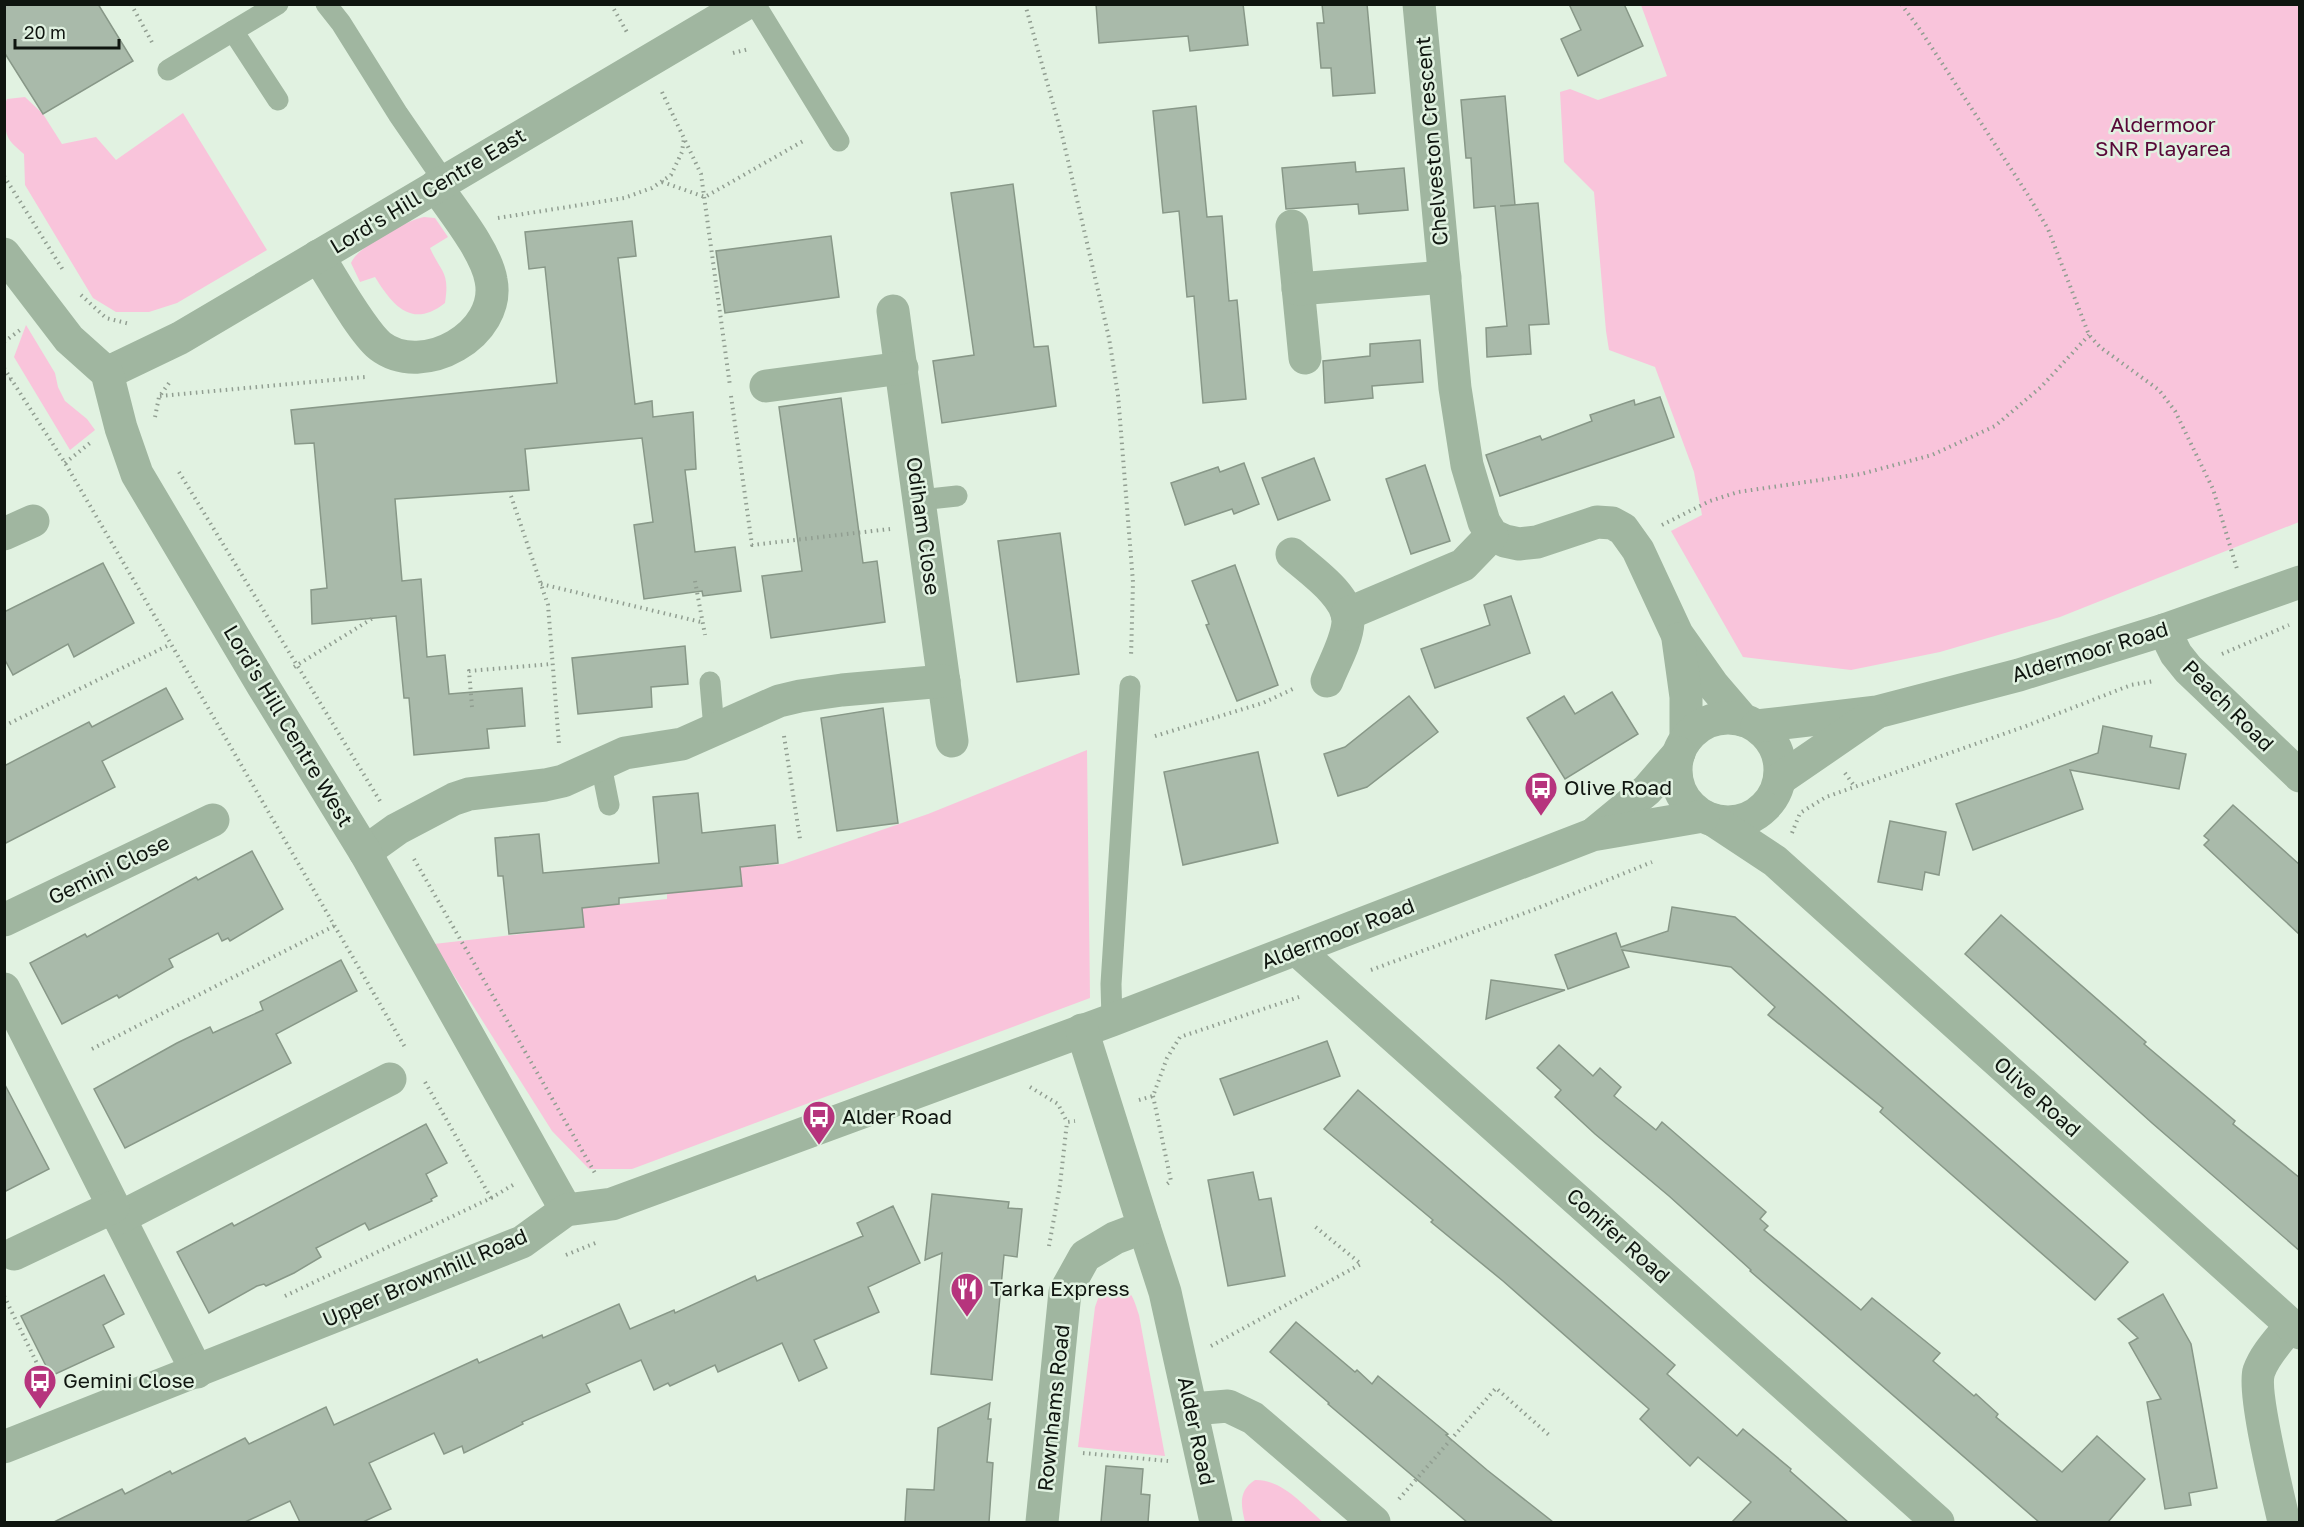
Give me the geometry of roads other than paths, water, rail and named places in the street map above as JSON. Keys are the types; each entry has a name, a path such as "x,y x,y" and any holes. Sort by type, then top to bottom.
{"street":[{"name":"Lord's Hill Centre East","path":"107,373 180,338 745,4"},
{"name":"Chelveston Crescent","path":"1419,4 1461,434 1473,492 1492,535"},
{"path":"318,256 366,329 380,345 397,355 421,358 446,352 469,336 482,320 492,301 492,281 485,261 440,184"},
{"path":"1292,225 1305,358"},
{"path":"4,254 69,339 107,373"},
{"name":"Chelveston Crescent","path":"1298,289 1445,277"},
{"name":"Odiham Close","path":"893,311 952,741"},
{"path":"766,386 902,368"},
{"name":"Lord's Hill Centre West","path":"107,373 121,428 137,474 364,852 566,1210"},
{"path":"4,534 33,520"},
{"path":"1347,614 1463,565 1492,535 1505,542 1519,544 1536,542 1597,522 1612,524 1623,529 1632,540 1677,634 1713,685 1750,723 1767,734 1779,755 1774,848"},
{"path":"1292,554 1338,596 1347,614 1346,632 1327,681"},
{"name":"Aldermoor Road","path":"1750,723 1878,712 2019,675 2164,630 2300,582"},
{"name":"Peach Road","path":"2164,630 2176,654 2188,669 2300,776"},
{"path":"1677,634 1686,697 1682,746 1676,765 1679,789 1693,809 1708,818 1730,822 1748,819 1762,810 1777,788"},
{"path":"364,852 431,809 469,794 563,781 625,753 674,746 779,701 842,690 944,681"},
{"name":"Aldermoor Road","path":"1777,788 1878,712"},
{"path":"1682,746 1698,728 1712,720 1728,718 1750,723"},
{"name":"Aldermoor Road","path":"1592,835 1647,789 1682,746"},
{"name":"Aldermoor Road","path":"1082,1030 1297,950 1592,835 1708,818"},
{"name":"Olive Road","path":"1708,818 1774,848 2295,1329"},
{"name":"Gemini Close","path":"4,920 213,820"},
{"name":"Conifer Road","path":"1297,950 1938,1522"},
{"path":"4,989 197,1372"},
{"name":"Upper Brownhill Road","path":"4,1447 522,1242 566,1210 612,1204 1082,1030"},
{"name":"Alder Road","path":"1082,1030 1165,1292 1216,1522"},
{"path":"14,1254 116,1212 400,1068"},
{"name":"Rownhams Road","path":"1042,1522 1065,1292 1085,1256 1115,1238 1143,1227"},
{"path":"2284,1522 2259,1399 2258,1373 2265,1359 2295,1329"},
{"path":"1191,1409 1228,1406 1253,1418 1384,1514"}],"lane":[{"path":"168,70 278,4"},
{"path":"326,4 341,23 440,184"},
{"path":"756,4 834,133"},
{"path":"233,31 278,100"},
{"path":"920,500 957,496"},
{"path":"710,682 714,729"},
{"path":"1112,1020 1111,984 1130,686"},
{"path":"601,765 609,805"}],"place":[{"name":"Olive Road","path":"1541,817"},
{"name":"Alder Road","path":"819,1146"},
{"name":"Tarka Express","path":"967,1318"},
{"name":"Gemini Close","path":"40,1410"}],"park label":[{"name":"Aldermoor SNR Playarea","path":"2163,137"}]}
